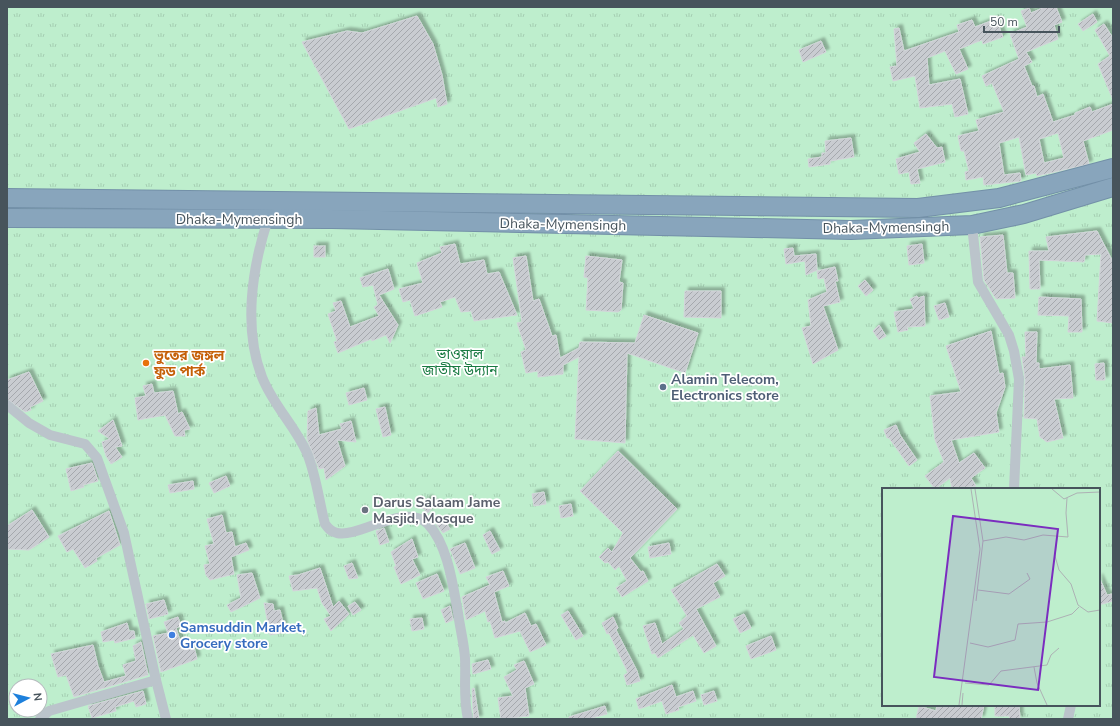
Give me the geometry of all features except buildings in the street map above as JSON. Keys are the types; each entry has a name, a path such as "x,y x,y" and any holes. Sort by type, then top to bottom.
{"highway":[{"name":"Dhaka-Mymensingh","path":"7,198 918,208 1000,198 1113,168"},
{"name":"Dhaka-Mymensingh","path":"7,218 332,219 851,230 972,225 1024,214 1113,187"}],"street":[{"path":"268,219 259,248 252,320 254,347 262,377 274,401 302,443 307,455 325,524 331,531 342,533 388,520 411,517 420,519 433,531 448,564 454,584 463,638 465,659 464,702 468,719"},
{"path":"972,225 978,282 1009,335 1014,351 1019,379 1014,488"},
{"path":"7,405 29,423 50,435 85,444 97,458 124,533 166,719"},
{"path":"40,719 48,712 156,680"},
{"path":"1068,719 1071,706"}],"green space":[{"name":"ভাওয়াল জাতীয় উদ্যান","path":"7,7 1113,7 1113,719 7,719"}],"place":[{"name":"ভুতের জঙ্গল ফুড পার্ক","path":"146,363"},
{"name":"Alamin Telecom, Electronics store","path":"663,387"},
{"name":"Darus Salaam Jame Masjid, Mosque","path":"365,510"},
{"name":"Samsuddin Market, Grocery store","path":"172,635"}]}
